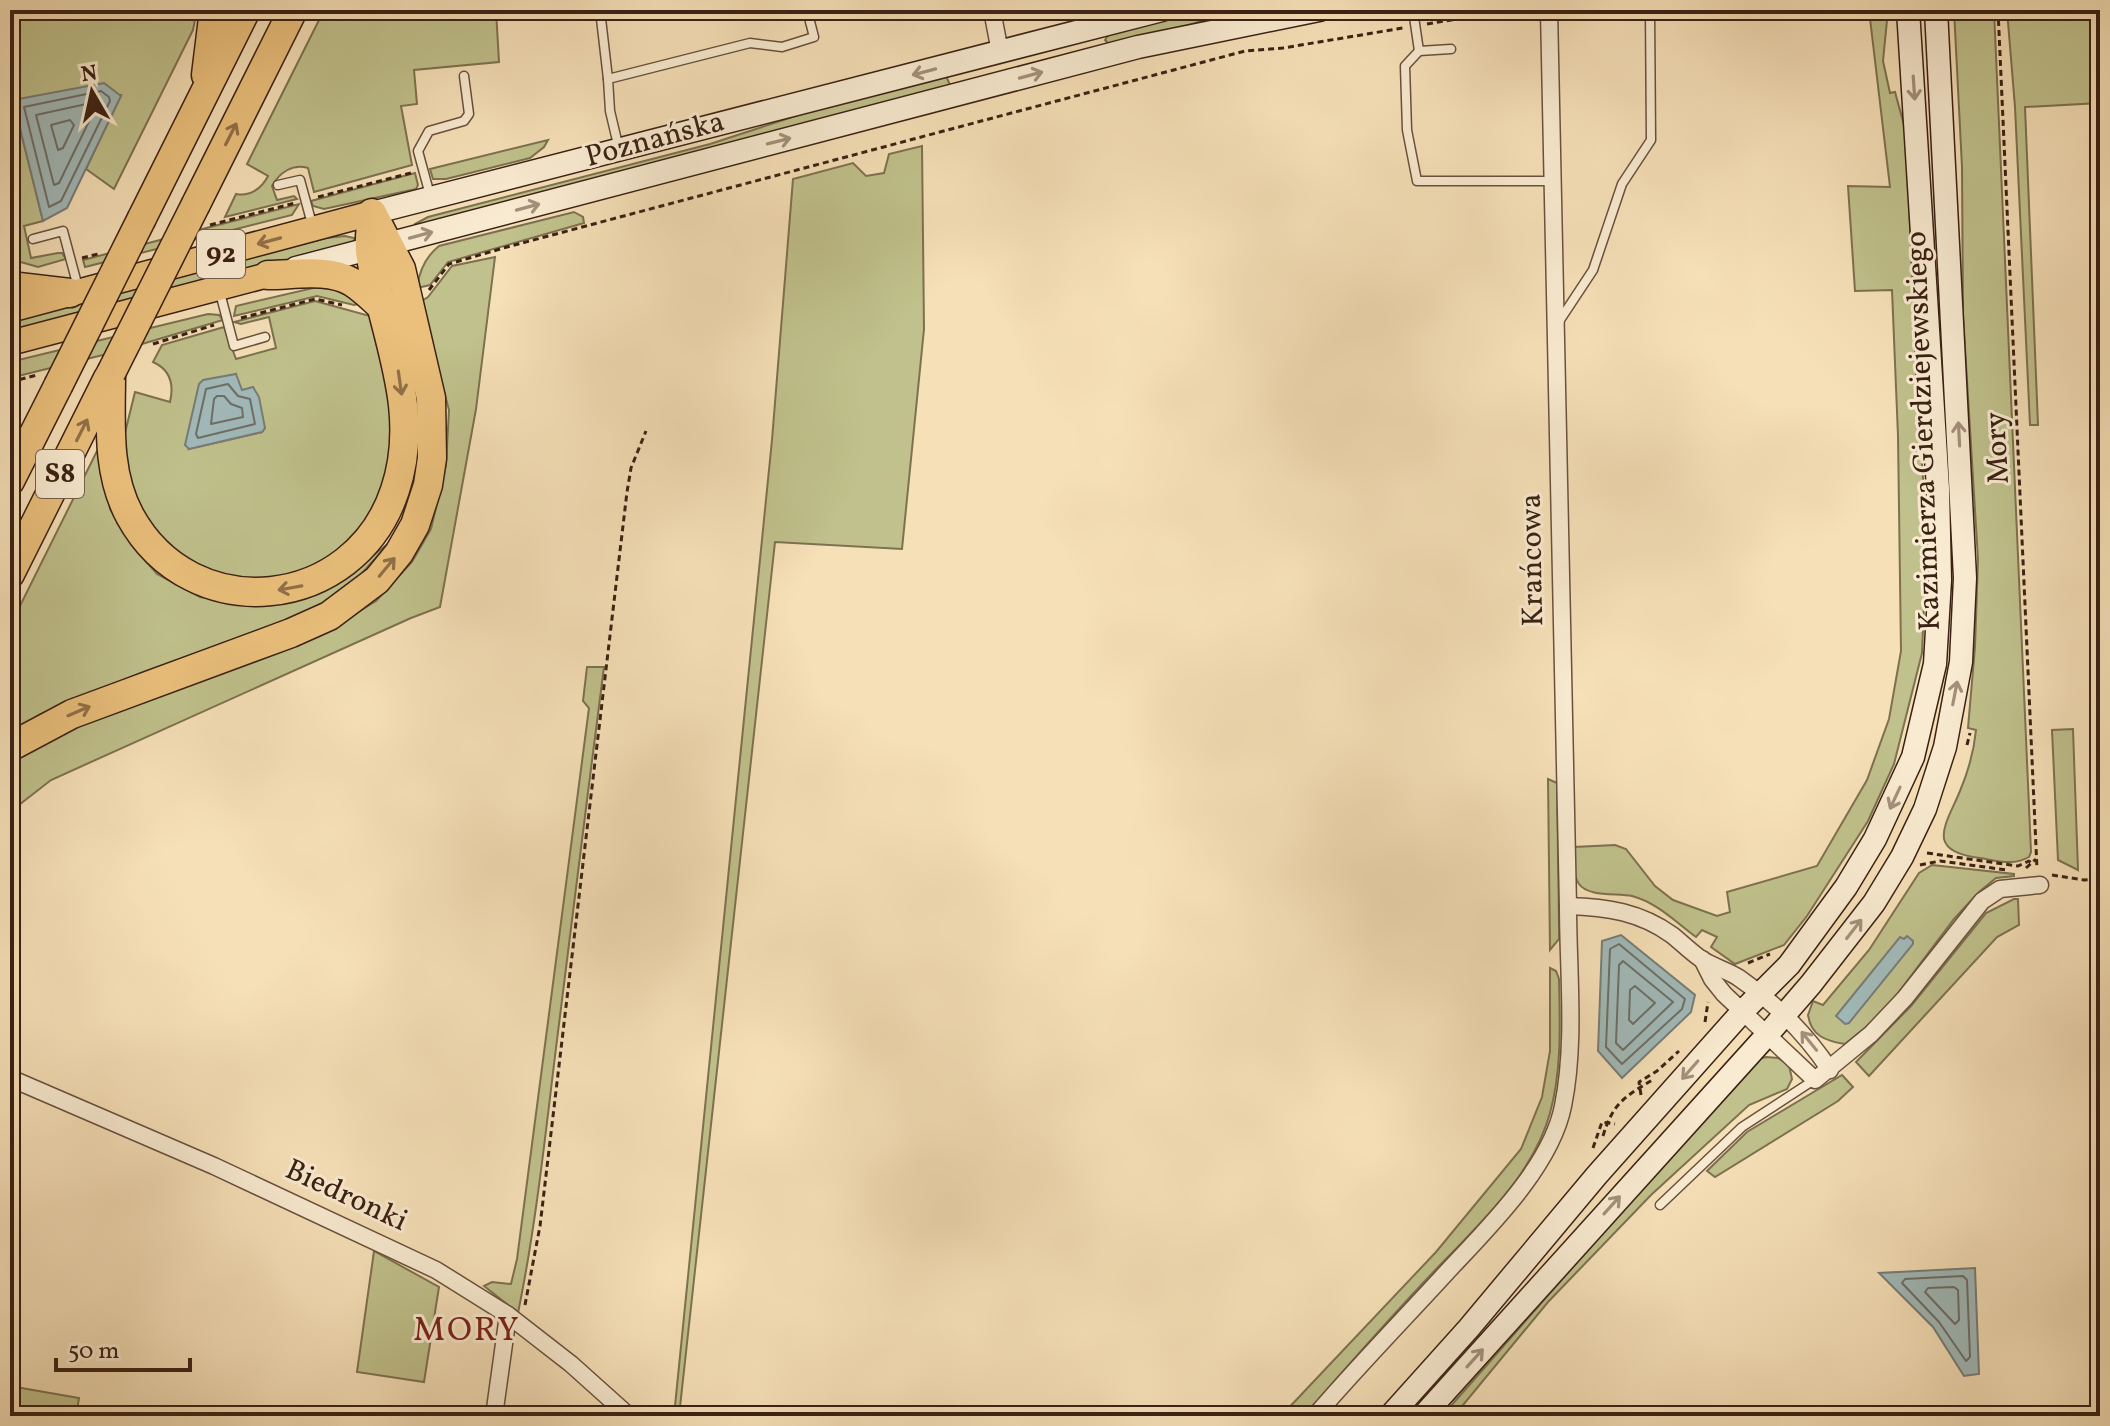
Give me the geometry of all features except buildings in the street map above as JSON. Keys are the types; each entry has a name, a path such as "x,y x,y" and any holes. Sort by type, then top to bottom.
{"highway":[{"path":"203,95 214,10"},
{"name":"S8","path":"10,481 48,380 142,218 246,10"},
{"name":"S8","path":"10,574 111,373 199,215 293,10"},
{"path":"111,373 111,447 119,491 142,536 158,556 190,578 220,588 253,593 297,587 328,575 357,553 378,527 395,490 404,444 398,364 382,307 379,246 372,213"},
{"path":"10,747 72,714 329,616 377,580 399,553 415,525 428,485 433,430 425,367 401,269 379,246"},
{"path":"268,275 320,274 343,278 354,283 382,307"},
{"path":"10,286 75,292"}],"main road":[{"name":"Poznańska","path":"10,310 372,213"},
{"name":"Poznańska","path":"10,343 268,275"}],"street":[{"path":"992,10 1000,52"},
{"name":"Poznańska","path":"372,213 1162,10"},
{"name":"Poznańska","path":"268,275 1138,47 1319,10"},
{"name":"Krańcowa","path":"1315,1416 1492,1224 1526,1182 1555,1132 1563,1108 1569,1038 1568,906 1549,10"},
{"name":"Kazimierza Gierdziejewskiego","path":"1390,1416 1469,1328 1597,1175 1742,1012 1783,972 1820,924 1875,839 1913,757 1935,664 1940,580 1938,489 1908,10"},
{"name":"Kazimierza Gierdziejewskiego","path":"1423,1416 1784,1015 1874,903 1902,857 1925,809 1945,747 1961,662 1965,578 1936,10"},
{"path":"1702,959 1712,979 1742,1012 1815,1080 1871,1034 1905,998 1982,901 2000,889 2038,877"},
{"path":"1568,906 1603,907 1638,915 1671,935 1702,959 1741,979 1760,994 1813,1045 1830,1070"},
{"name":"Biedronki","path":"10,1078 214,1166 436,1270 515,1320 571,1364 629,1416"},
{"path":"494,1416 515,1320"}],"lane":[{"path":"600,10 610,111 619,149"},
{"path":"608,79 750,43 782,47 814,37 807,10"},
{"path":"1413,10 1419,51"},
{"path":"1557,323 1593,270 1622,184 1651,140 1650,10"},
{"path":"1451,49 1419,51 1405,66 1407,130 1417,181 1553,181"},
{"path":"431,198 418,151 429,131 464,121 469,114 464,76"},
{"path":"278,185 300,180 313,229"},
{"path":"33,239 63,231 72,261 75,292"},
{"path":"219,288 234,346 265,337"},
{"path":"1660,1205 1742,1127 1815,1080"}],"path":[{"path":"427,292 449,264 1245,51 1283,48 1511,10"},
{"name":"Mory","path":"1998,10 2038,877"},
{"path":"2096,10 2094,13 2100,19"},
{"path":"199,215 305,200 423,170"},
{"path":"72,261 101,253"},
{"path":"142,347 315,299 353,307"},
{"path":"10,382 48,380"},
{"path":"515,1320 540,1226 627,492 631,468 646,431"},
{"path":"1923,852 2018,866 2031,863"},
{"path":"1915,870 1930,861 2014,871 2026,868 2036,859"},
{"path":"2031,863 2038,877 2043,873 2084,880 2100,879"},
{"path":"1740,967 1764,956 1778,956"}],"green space":[{"path":"10,10 197,10 193,30 114,189 86,169 121,95 13,100 43,221 24,226 31,258 62,253 66,259 38,267 10,259"},
{"path":"324,10 496,10 499,62 414,70 417,104 401,106 412,165 314,192 308,168 292,168 278,177 272,186 277,200 294,196 297,199 225,217 236,194 255,191 268,176 247,164"},
{"path":"1203,10 1237,10 1110,45 1105,40 1109,34"},
{"path":"1869,10 1888,10 1883,61 1890,93 1895,92 1904,125 1907,151 1916,376 1927,537 1922,653 1894,764 1868,821 1807,916 1784,945 1735,964 1711,947 1717,937 1702,930 1696,937 1649,903 1632,896 1596,893 1583,888 1575,876 1574,847 1615,845 1626,849 1655,886 1673,900 1717,916 1730,912 1727,892 1817,866 1867,780 1889,719 1901,651 1892,290 1855,291 1848,186 1890,187"},
{"path":"1954,10 1994,10 2031,852 2023,860 2011,862 1962,855 1945,843 1944,835 1945,825 1968,769 1976,730 1968,728 1978,559 1963,315 1962,167"},
{"path":"2007,10 2086,10 2100,27 2100,103 2025,107 2038,425 2030,425 2015,107"},
{"path":"946,76 951,87 415,224 428,217 710,144 811,111"},
{"path":"548,140 530,158 446,179 433,179 430,169"},
{"path":"922,146 924,329 902,549 775,542 679,1416 674,1416 772,440 793,179 853,163 866,176 884,173 889,154"},
{"path":"415,173 416,189 324,209 313,206 311,201"},
{"path":"299,204 292,215 85,267 83,260"},
{"path":"574,212 583,217 584,223 448,262 430,285 417,288 424,265 439,246"},
{"path":"326,238 354,238 355,242 20,330 10,330 10,321"},
{"path":"495,257 476,409 440,607 51,780 10,812 10,760 83,722 319,636 376,601 412,562 431,529 446,465 449,410 420,302 428,297 452,266"},
{"path":"326,285 367,302 354,305 317,296 234,316 236,306"},
{"path":"315,301 370,316 394,412 393,465 376,510 332,557 292,575 248,583 205,573 176,555 137,509 121,449 135,392 170,402 170,379 164,369 153,362 162,345 224,327 236,359 276,348 269,317 241,324 234,322","holes":["236,375 238,385 265,428 262,432 189,449"]},
{"path":"208,314 219,315 223,320 115,352 10,378 10,362"},
{"path":"102,441 110,509 135,549 157,574 200,597 242,604 285,602 350,574 390,542 345,592 291,619 143,672 39,715 10,734 10,626"},
{"path":"587,667 604,667 540,1181 518,1313 484,1286 492,1282 511,1284 517,1259 589,708 583,701"},
{"path":"2073,729 2078,870 2058,860 2052,730"},
{"path":"1548,779 1557,783 1559,926 1559,939 1550,950"},
{"path":"1932,865 2014,876 1996,878 1979,892 1872,1022 1845,1044 1820,1036 1812,1028 1808,1015 1813,1001 1823,1005 1869,950 1919,873"},
{"path":"2018,899 2019,925 1997,937 1869,1076 1856,1062 1911,1006 1986,913"},
{"path":"1550,968 1556,971 1559,979 1557,1080 1550,1113 1529,1162 1497,1205 1304,1416 1281,1416 1436,1252 1521,1149 1542,1097 1550,1051"},
{"path":"1778,1058 1789,1065 1792,1079 1787,1089 1749,1105 1651,1195 1548,1302 1454,1416 1442,1416 1755,1060"},
{"path":"1842,1075 1853,1087 1838,1101 1715,1177 1707,1171 1747,1132"},
{"path":"374,1251 439,1287 424,1382 357,1372"},
{"path":"10,1386 79,1398 76,1416 10,1416"}],"water":[{"path":"104,83 121,96 67,208 43,221 13,100"},
{"path":"236,374 242,390 253,387 259,397 265,428 262,432 189,449 185,445 199,384 203,380"},
{"path":"1621,935 1695,995 1691,1012 1622,1078 1598,1051 1602,941"},
{"path":"1907,936 1913,944 1849,1023 1845,1024 1836,1016 1900,937 1904,939"},
{"path":"1975,1268 1979,1374 1964,1376 1933,1327 1879,1273"}],"district":[{"name":"MORY","path":"467,1331"}]}
